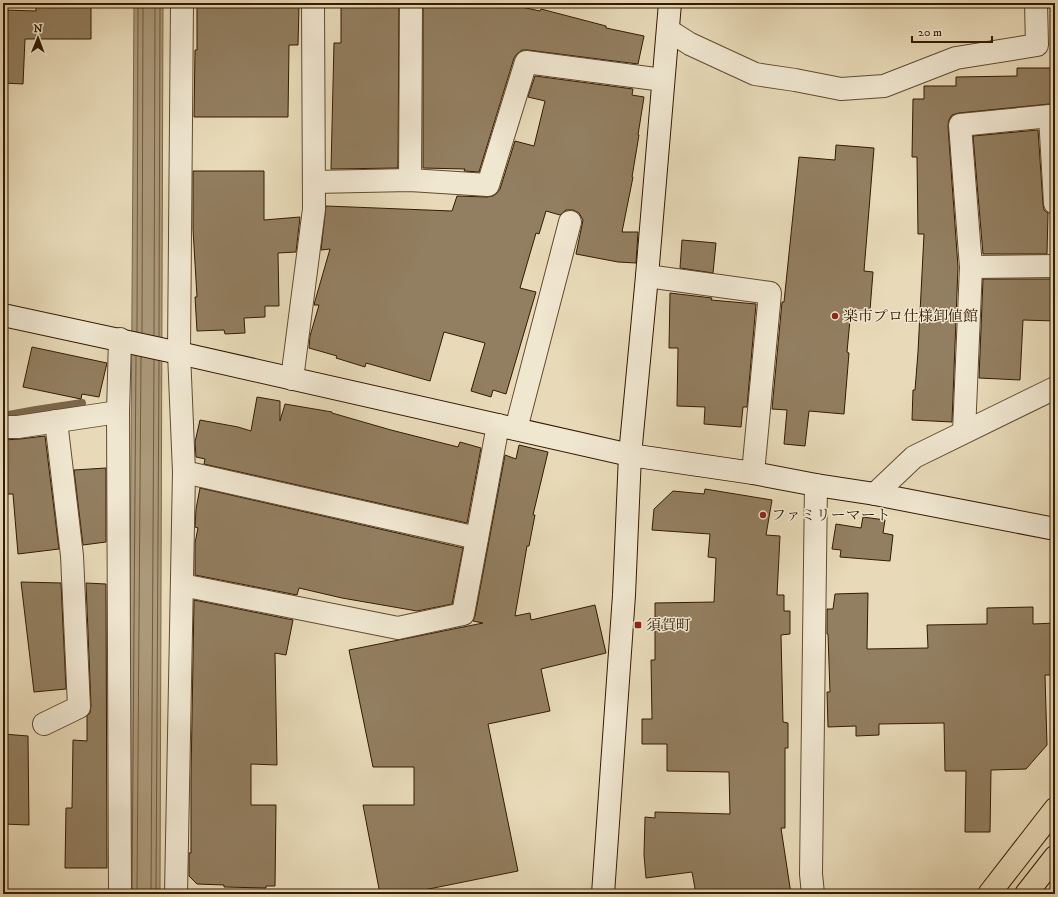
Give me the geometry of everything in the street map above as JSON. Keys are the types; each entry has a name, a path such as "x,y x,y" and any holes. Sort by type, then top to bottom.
{"main road":[{"path":"988,894 1055,809"},
{"path":"1026,894 1055,857"}],"street":[{"path":"176,894 184,472 179,352 182,3"},
{"path":"292,379 314,209 313,3"},
{"path":"603,894 624,595 630,455 670,3"},
{"path":"668,30 690,44 755,74 841,89 884,86 956,58 1037,45 1036,3"},
{"path":"410,180 411,4"},
{"path":"314,182 410,180 488,185 526,62 663,80"},
{"path":"964,432 971,267 960,125 1050,116 1055,203"},
{"path":"182,585 398,628 463,614 477,538 507,427 570,222"},
{"path":"971,267 1055,266"},
{"path":"647,276 770,293 754,473"},
{"path":"3,315 179,352 630,455 754,473 816,485 875,494 1055,529"},
{"path":"120,340 118,412 120,894"},
{"path":"875,494 914,457 1055,388"},
{"path":"3,427 18,427 118,412"},
{"path":"44,724 79,707 72,556 56,421"},
{"path":"184,472 477,538"},
{"path":"813,894 811,874 816,485"}],"water":[{"path":"134,3 163,3 160,894 128,894"}],"building":[{"path":"399,3 398,168 331,169 334,43 341,43 341,4"},
{"path":"423,3 503,3 540,11 541,9 606,26 606,28 644,36 638,64 522,50 514,58 479,172 464,171 465,169 423,168"},
{"path":"197,5 299,6 298,45 289,45 288,117 194,117 195,50 197,50"},
{"path":"36,7 91,7 91,39 25,39 23,84 3,83 3,10 36,11"},
{"path":"1017,68 1055,68 1055,105 1049,104 959,113 952,115 949,120 948,126 958,267 952,422 912,420 913,390 915,390 918,352 924,234 918,234 917,157 912,157 913,99 924,99 924,86 956,86 956,77 1017,76"},
{"path":"535,76 633,89 632,95 644,97 633,177 622,232 638,232 636,263 618,262 576,254 583,220 579,213 573,210 566,210 560,215 546,211 539,234 536,233 520,288 536,292 506,394 493,390 491,397 471,391 485,343 444,332 430,381 366,363 365,367 336,358 337,356 309,348 310,336 319,305 314,305 330,249 321,250 326,206 452,211 457,196 493,196 500,189 515,141 534,146 545,101 528,97"},
{"path":"1038,130 1043,204 1044,210 1048,213 1047,254 983,254 973,136"},
{"path":"836,145 874,148 864,271 873,272 870,310 851,309 844,414 809,411 805,446 784,444 787,410 772,409 782,302 784,302 799,157 835,160"},
{"path":"193,171 264,171 264,220 300,217 296,252 278,253 279,306 265,306 265,317 244,318 245,333 225,334 224,330 197,331 195,297 197,297 193,229"},
{"path":"682,240 716,243 713,273 680,268"},
{"path":"983,279 1054,279 1055,321 1023,320 1020,380 979,378"},
{"path":"670,293 712,298 711,300 756,304 747,407 743,407 741,427 704,424 705,407 677,406 678,348 669,348"},
{"path":"32,347 107,363 99,397 82,394 81,399 23,387"},
{"path":"257,397 280,401 280,421 285,404 332,412 391,430 458,447 460,442 481,448 467,523 204,464 205,459 196,457 195,442 200,420 251,431"},
{"path":"45,436 59,549 18,554 13,494 7,494 3,440"},
{"path":"519,445 548,452 533,515 535,515 529,546 527,546 515,616 530,613 531,620 595,605 606,653 541,669 550,711 488,724 518,871 404,894 380,894 363,805 414,805 414,767 373,767 349,650 483,623 473,621 505,455 516,459"},
{"path":"106,468 106,542 83,545 74,470"},
{"path":"200,488 463,548 452,604 417,611 342,598 299,588 297,595 195,575 195,543 198,528 195,527 196,509"},
{"path":"705,489 772,500 766,535 780,536 777,595 784,595 784,611 790,611 790,634 781,635 783,722 788,723 788,748 785,748 785,828 781,828 791,894 696,894 692,872 646,878 644,855 645,817 655,818 655,812 730,814 729,772 667,771 667,744 642,744 642,719 652,719 651,660 655,660 655,603 714,602 716,558 708,557 710,534 652,530 654,509 673,491 704,494"},
{"path":"863,517 885,520 883,533 893,535 890,561 840,557 841,550 832,549 836,524 861,528"},
{"path":"21,582 61,583 66,689 34,692"},
{"path":"86,583 106,584 107,868 65,868 66,808 72,808 73,740 87,741 87,716 90,713 91,706"},
{"path":"868,593 867,649 928,648 927,625 987,624 987,608 1033,607 1033,624 1055,623 1055,675 1045,675 1047,745 1026,769 991,770 990,832 965,832 966,771 945,771 944,723 879,724 879,735 856,736 856,726 828,727 827,692 830,692 827,609 833,609 835,594"},
{"path":"194,600 293,620 286,655 275,653 277,765 251,764 251,805 276,805 275,886 266,886 266,888 224,887 224,885 197,884 189,876 189,853 191,853"},
{"path":"3,734 28,736 29,825 3,824"}],"waterway":[{"path":"3,416 82,403"}],"place":[{"name":"楽市プロ仕様卸値館","path":"835,316"},
{"name":"ファミリーマート","path":"763,515"},
{"name":"須賀町","path":"638,625"}]}
